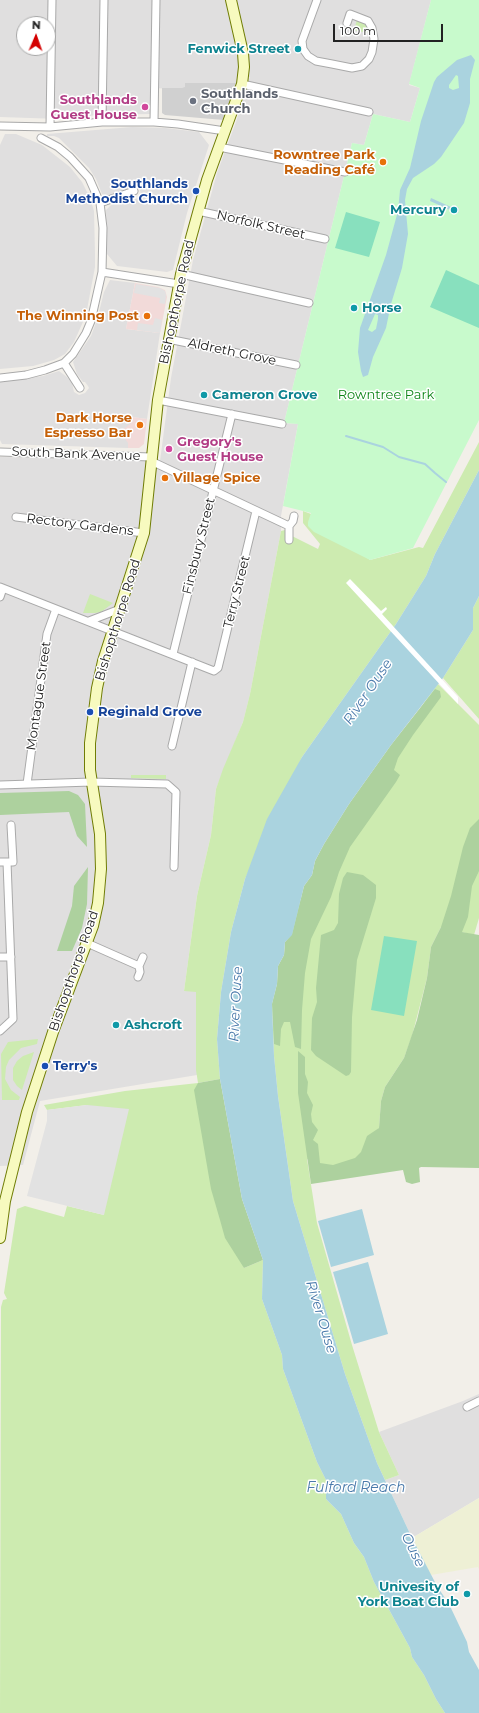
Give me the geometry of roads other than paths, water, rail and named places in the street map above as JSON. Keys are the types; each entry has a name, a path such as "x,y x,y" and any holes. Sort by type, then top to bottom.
{"street":[{"path":"50,127 52,0"},
{"path":"102,122 104,0"},
{"path":"154,122 156,0"},
{"name":"Bishopthorpe Road","path":"0,1238 5,1201 26,1117 53,1032 87,943 98,904 101,869 99,824 91,782 90,743 97,688 103,661 114,631 144,533 158,400 180,279 198,211 219,146 242,84 244,67 243,53 231,0"},
{"path":"317,0 302,42 303,49 308,56 316,61 352,68 362,66 369,59 372,52 374,39 372,28 368,22 350,14 347,23"},
{"path":"242,84 369,112"},
{"path":"0,126 50,127 102,122 154,122 225,131"},
{"path":"0,378 26,375 45,370 64,362 73,354 86,333 91,321 102,272 103,228 100,203 89,178 80,167 58,147 41,138"},
{"path":"219,146 345,172"},
{"path":"100,203 134,191"},
{"name":"Norfolk Street","path":"198,211 324,239"},
{"path":"102,272 180,279 309,303"},
{"name":"Aldreth Grove","path":"168,339 296,365"},
{"path":"64,362 80,388"},
{"path":"158,400 282,424"},
{"name":"Finsbury Street","path":"173,654 232,414"},
{"name":"South Bank Avenue","path":"0,452 151,459"},
{"path":"151,459 289,526"},
{"name":"Terry Street","path":"192,662 214,671 218,668 256,511"},
{"path":"289,540 289,526 293,521 294,516"},
{"name":"Rectory Gardens","path":"16,517 144,533"},
{"path":"0,597 2,588 192,662 172,746"},
{"name":"Montague Street","path":"27,784 47,634 56,609"},
{"path":"89,621 120,609"},
{"path":"0,785 91,782 167,784 176,792 174,867"},
{"path":"0,1031 13,1019 11,957 4,862 13,862 11,825"},
{"path":"87,943 139,966"},
{"path":"0,958 11,957"},
{"path":"138,976 140,972 139,966 143,957"},
{"path":"466,1407 479,1401"}],"water":[{"path":"471,55 475,60 470,79 470,103 464,123 441,157 434,164 413,178 407,189 405,200 408,234 402,268 391,304 386,328 373,357 368,375 363,377 358,352 360,328 386,255 398,211 400,190 410,168 421,121 434,82 437,77 457,60","holes":["456,75 458,76 459,88 453,90 449,88 449,85","375,314 378,315 378,319 376,329 372,332 368,330"]},
{"path":"431,198 451,207 458,207 458,213 452,213 450,210 430,201"},
{"path":"479,470 479,596 473,608 473,630 443,678 391,745 349,804 324,844 315,861 312,875 304,886 292,935 285,942 284,955 278,966 277,984 272,1004 274,1056 278,1096 293,1201 345,1374 377,1463 412,1538 437,1586 449,1604 467,1642 469,1652 479,1670 479,1713 445,1713 424,1675 412,1657 410,1648 374,1582 364,1557 354,1543 341,1514 326,1499 326,1480 317,1462 283,1369 282,1355 262,1299 263,1260 242,1199 220,1079 217,1039 221,992 231,932 245,879 267,819 302,757 396,624 426,576 435,554"},
{"path":"362,1209 374,1255 331,1267 318,1221"},
{"path":"368,1262 388,1334 354,1344 333,1272"}],"waterway":[{"path":"346,436 383,447 399,457 425,464 446,482"}],"place":[{"name":"Fenwick Street","path":"298,49"},
{"name":"Southlands Church","path":"193,101"},
{"name":"Southlands Guest House","path":"145,107"},
{"name":"Rowntree Park Reading Café","path":"383,162"},
{"name":"Southlands Methodist Church","path":"196,191"},
{"name":"Mercury","path":"454,210"},
{"name":"Horse","path":"354,308"},
{"name":"The Winning Post","path":"147,316"},
{"name":"Cameron Grove","path":"204,395"},
{"name":"Dark Horse Espresso Bar","path":"140,425"},
{"name":"Gregory's Guest House","path":"169,449"},
{"name":"Village Spice","path":"165,478"},
{"name":"Reginald Grove","path":"90,712"},
{"name":"Ashcroft","path":"116,1025"},
{"name":"Terry's","path":"45,1066"},
{"name":"Univesity of York Boat Club","path":"467,1594"}],"park label":[{"name":"Rowntree Park","path":"386,395"}],"water label":[{"name":"River Ouse","path":"368,692"},
{"name":"River Ouse","path":"236,1004"},
{"name":"River Ouse","path":"321,1317"},
{"name":"Fulford Reach","path":"356,1488"},
{"name":"Ouse","path":"413,1550"}]}
